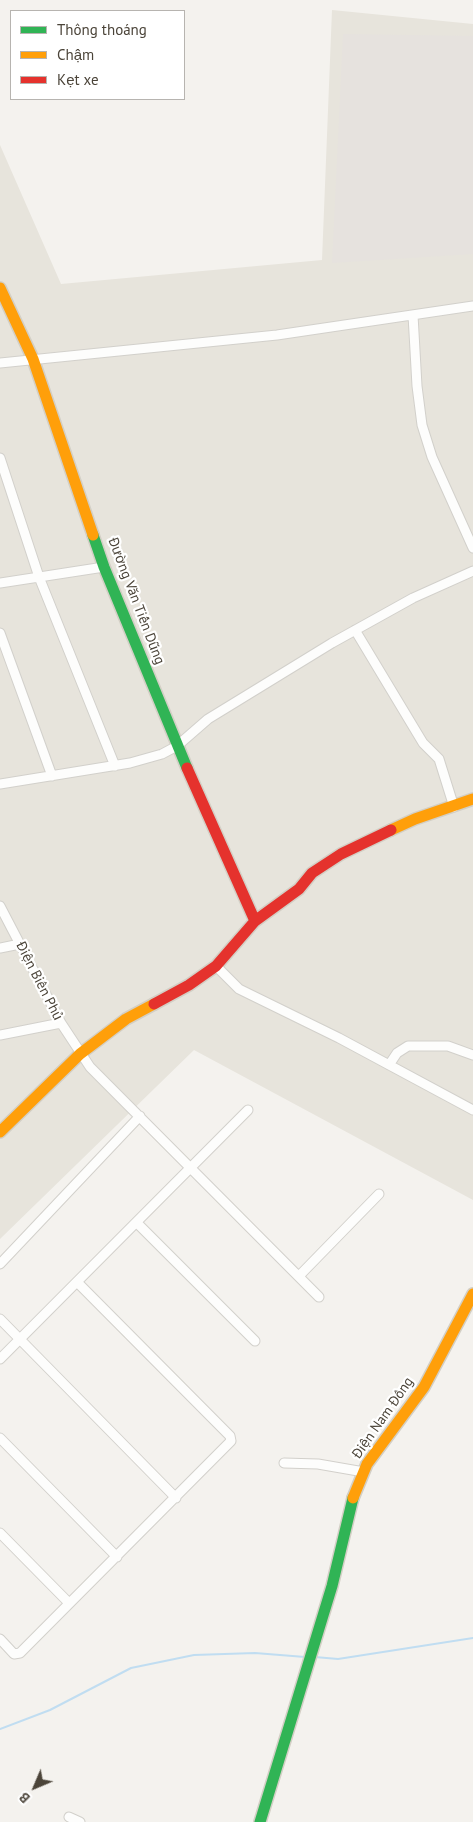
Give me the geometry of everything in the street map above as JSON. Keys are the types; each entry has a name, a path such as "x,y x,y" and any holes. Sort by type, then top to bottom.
{"street":[{"name":"Đường Văn Tiến Dũng","path":"0,288 32,360 104,566 177,746 255,921"},
{"path":"0,363 277,335 473,306"},
{"path":"413,315 422,425 432,457 473,548"},
{"path":"0,458 39,577 115,766"},
{"path":"0,583 104,566"},
{"path":"0,784 115,766 153,757 177,746 208,719 355,630 413,598 473,570"},
{"path":"355,630 423,743 439,759 454,807"},
{"path":"0,633 52,776"},
{"path":"0,1132 80,1054 126,1019 189,985 216,966 255,921 299,888 312,873 341,854 415,819 473,799"},
{"name":"Điện Biên Phủ","path":"0,906 61,1023 80,1054 319,1297"},
{"path":"0,948 20,944"},
{"path":"216,966 239,989 473,1110"},
{"path":"0,1035 61,1023"},
{"path":"389,1065 397,1054 408,1046 448,1046 473,1055"},
{"path":"0,1359 248,1110"},
{"path":"0,1264 140,1116"},
{"path":"299,1276 379,1194"},
{"path":"137,1223 255,1341"},
{"path":"0,1640 14,1654 18,1654 230,1444 230,1436 77,1282"},
{"name":"Điện Nam Đông","path":"260,1822 332,1586 348,1513 364,1472 387,1435 424,1387 473,1294"},
{"path":"0,1319 176,1498"},
{"path":"0,1438 117,1557"},
{"path":"284,1463 318,1464 364,1472"},
{"path":"0,1533 69,1603"},
{"path":"69,1817 80,1822"}],"shaded area":[{"path":"332,10 473,24 473,1200 194,1050 0,1239 0,145 61,284 322,260"},
{"path":"343,34 473,36 473,254 332,263"}],"waterway":[{"path":"315,1657 338,1659 473,1638"},
{"path":"0,1729 50,1710 131,1668 194,1655 255,1653 305,1657"}],"traffic: fast":[{"path":"93,535 104,567 187,768"},
{"path":"260,1822 332,1586 353,1498"}],"traffic: slow":[{"path":"0,288 33,359 93,535"},
{"path":"391,830 415,819 473,799"},
{"path":"0,1132 80,1054 126,1019 154,1004"},
{"path":"353,1498 367,1464 424,1387 473,1294"}],"traffic: jam":[{"path":"187,768 255,921"},
{"path":"154,1004 189,985 216,966 255,921 299,889 312,873 341,854 391,830"}]}
